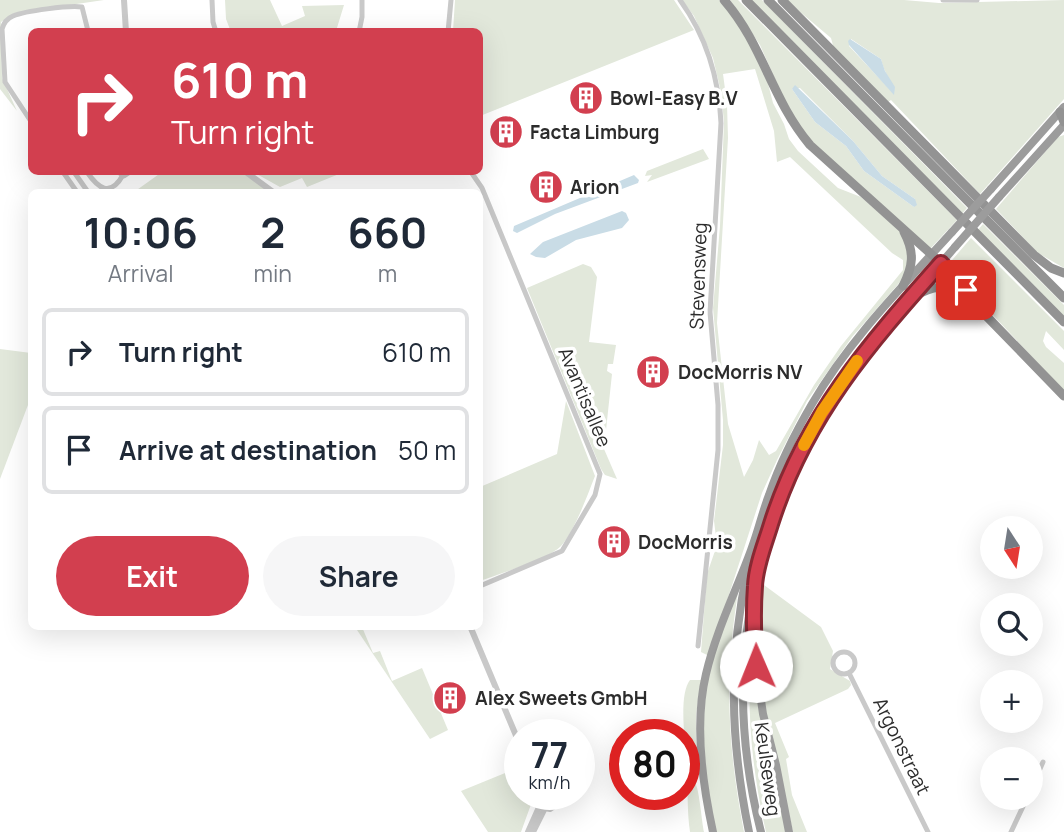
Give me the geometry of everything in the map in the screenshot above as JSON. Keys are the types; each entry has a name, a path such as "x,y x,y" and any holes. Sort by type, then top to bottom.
{"highway":[{"path":"724,0 755,44 780,101 810,145 932,254 966,290 976,305"},
{"path":"746,0 1064,321"},
{"path":"768,0 1064,298"},
{"path":"782,0 1034,255 1051,268 1064,273"},
{"path":"789,832 755,658 755,584 780,496 822,412 863,353 1064,123 1063,111"},
{"path":"713,832 702,756 701,713 704,685 770,491 811,406 855,343 1063,111"},
{"path":"902,228 913,255 904,286"},
{"path":"905,302 927,289 946,286 964,293 1064,396"},
{"name":"Keulseweg","path":"749,832 737,764 733,692 736,630 751,550"},
{"name":"Keulseweg","path":"755,584 745,658 744,711 750,778 761,832"}],"street":[{"path":"124,0 125,28"},
{"path":"212,0 215,28"},
{"path":"359,28 362,0"},
{"path":"448,28 451,0"},
{"name":"Stevensweg","path":"680,0 701,36 711,62 719,97 721,122 710,312 718,439 698,646"},
{"path":"943,0 977,0"},
{"path":"28,117 5,82 2,29 5,21 12,16 23,14 82,7 88,28"},
{"path":"106,189 120,175"},
{"path":"250,175 270,189"},
{"name":"Avantisallee","path":"483,190 600,474 595,495 562,551 483,585"},
{"path":"472,630 509,719"},
{"path":"839,653 847,653 854,660 854,667 849,673 841,674 834,667 834,659 839,653"},
{"name":"Argonstraat","path":"849,673 928,832"},
{"path":"528,832 540,810"},
{"path":"533,832 541,810"},
{"path":"1011,832 1021,810"}],"shaded area":[{"path":"0,0 104,0 15,13 1,22 2,78 17,111 0,89"},
{"path":"225,0 270,0 282,26 305,16 302,6 344,5 337,28 229,28"},
{"path":"455,0 674,0 694,30 483,115 483,28 453,28"},
{"path":"682,0 719,0 740,25 765,72 773,103 789,139 798,151 838,188 861,197 901,232 909,248 908,267 900,282 852,337 807,401 777,460 762,493 709,656 701,652 707,574 717,545 714,521 723,445 713,308 720,226 724,122 721,92 713,58 694,16","holes":["755,69 774,131 777,162 790,157 892,253 903,260 903,270 841,346 814,385 776,451 769,455 759,440 744,477 728,424 717,323 728,138 723,74"]},
{"path":"730,0 738,0 957,220 930,249 795,124 760,45","holes":["800,88 853,141 882,176 915,199 914,207 864,171 846,146 815,122 792,89"]},
{"path":"750,0 762,0 967,208 961,215"},
{"path":"786,0 904,0 939,3 1064,0 1064,99 980,194 891,100 888,102 834,49 831,38","holes":["851,39 881,59 884,68 894,94 849,46"]},
{"path":"1064,135 1064,268 1038,253 996,209 1058,137"},
{"path":"703,149 709,159 647,182 652,175 645,176 647,171"},
{"path":"158,175 245,175 266,189 138,189"},
{"path":"258,175 337,175 307,187 302,178 280,187"},
{"path":"983,224 1064,305 1064,317 977,231"},
{"path":"971,238 1064,331 1064,350 1046,331 1043,341 1064,363 1064,391 947,266"},
{"path":"583,264 591,267 597,277 589,342 616,345 613,364 608,364 607,371 612,374 604,449 617,479 605,475 601,469 527,288"},
{"path":"0,349 28,353 28,405 0,479"},
{"path":"566,401 595,476 576,522 566,540 555,551 483,580 483,486 557,454"},
{"path":"764,585 821,627 833,651 830,669 850,681 851,685 848,689 775,723 789,757 786,759 792,795 807,832 793,832 766,712 758,639"},
{"path":"739,586 731,650 730,709 734,769 744,832 715,832 704,747 707,683 715,652"},
{"path":"752,628 758,696 786,832 766,832 756,781 749,680"},
{"path":"357,630 363,630 373,653 380,651 392,681 422,668 448,730 430,739"},
{"path":"690,680 701,680 696,719 684,719 686,688"},
{"path":"504,774 504,810 529,810 521,832 488,832 461,791"},
{"path":"700,806 704,832 690,832 689,810 700,810"}],"water":[{"path":"850,39 881,59 895,87 894,95 849,45"},
{"path":"795,85 853,141 882,176 915,199 917,205 914,207 864,171 846,146 815,122 792,89"},
{"path":"634,175 639,180 638,183 555,214 517,233 513,231 514,226"},
{"path":"622,211 629,220 622,228 576,240 545,258 530,254 543,242"}],"slow traffic":[{"path":"804,445 822,412 857,361"}],"place":[{"name":"Bowl-Easy B.V","path":"586,98"},
{"name":"Facta Limburg","path":"506,132"},
{"name":"Arion","path":"546,187"},
{"name":"DocMorris NV","path":"653,372"},
{"name":"DocMorris","path":"614,542"},
{"name":"Alex Sweets GmbH","path":"450,698"}],"route":[{"path":"756,666 755,584 765,543 793,465 822,412 863,353 941,263 966,290"}]}
